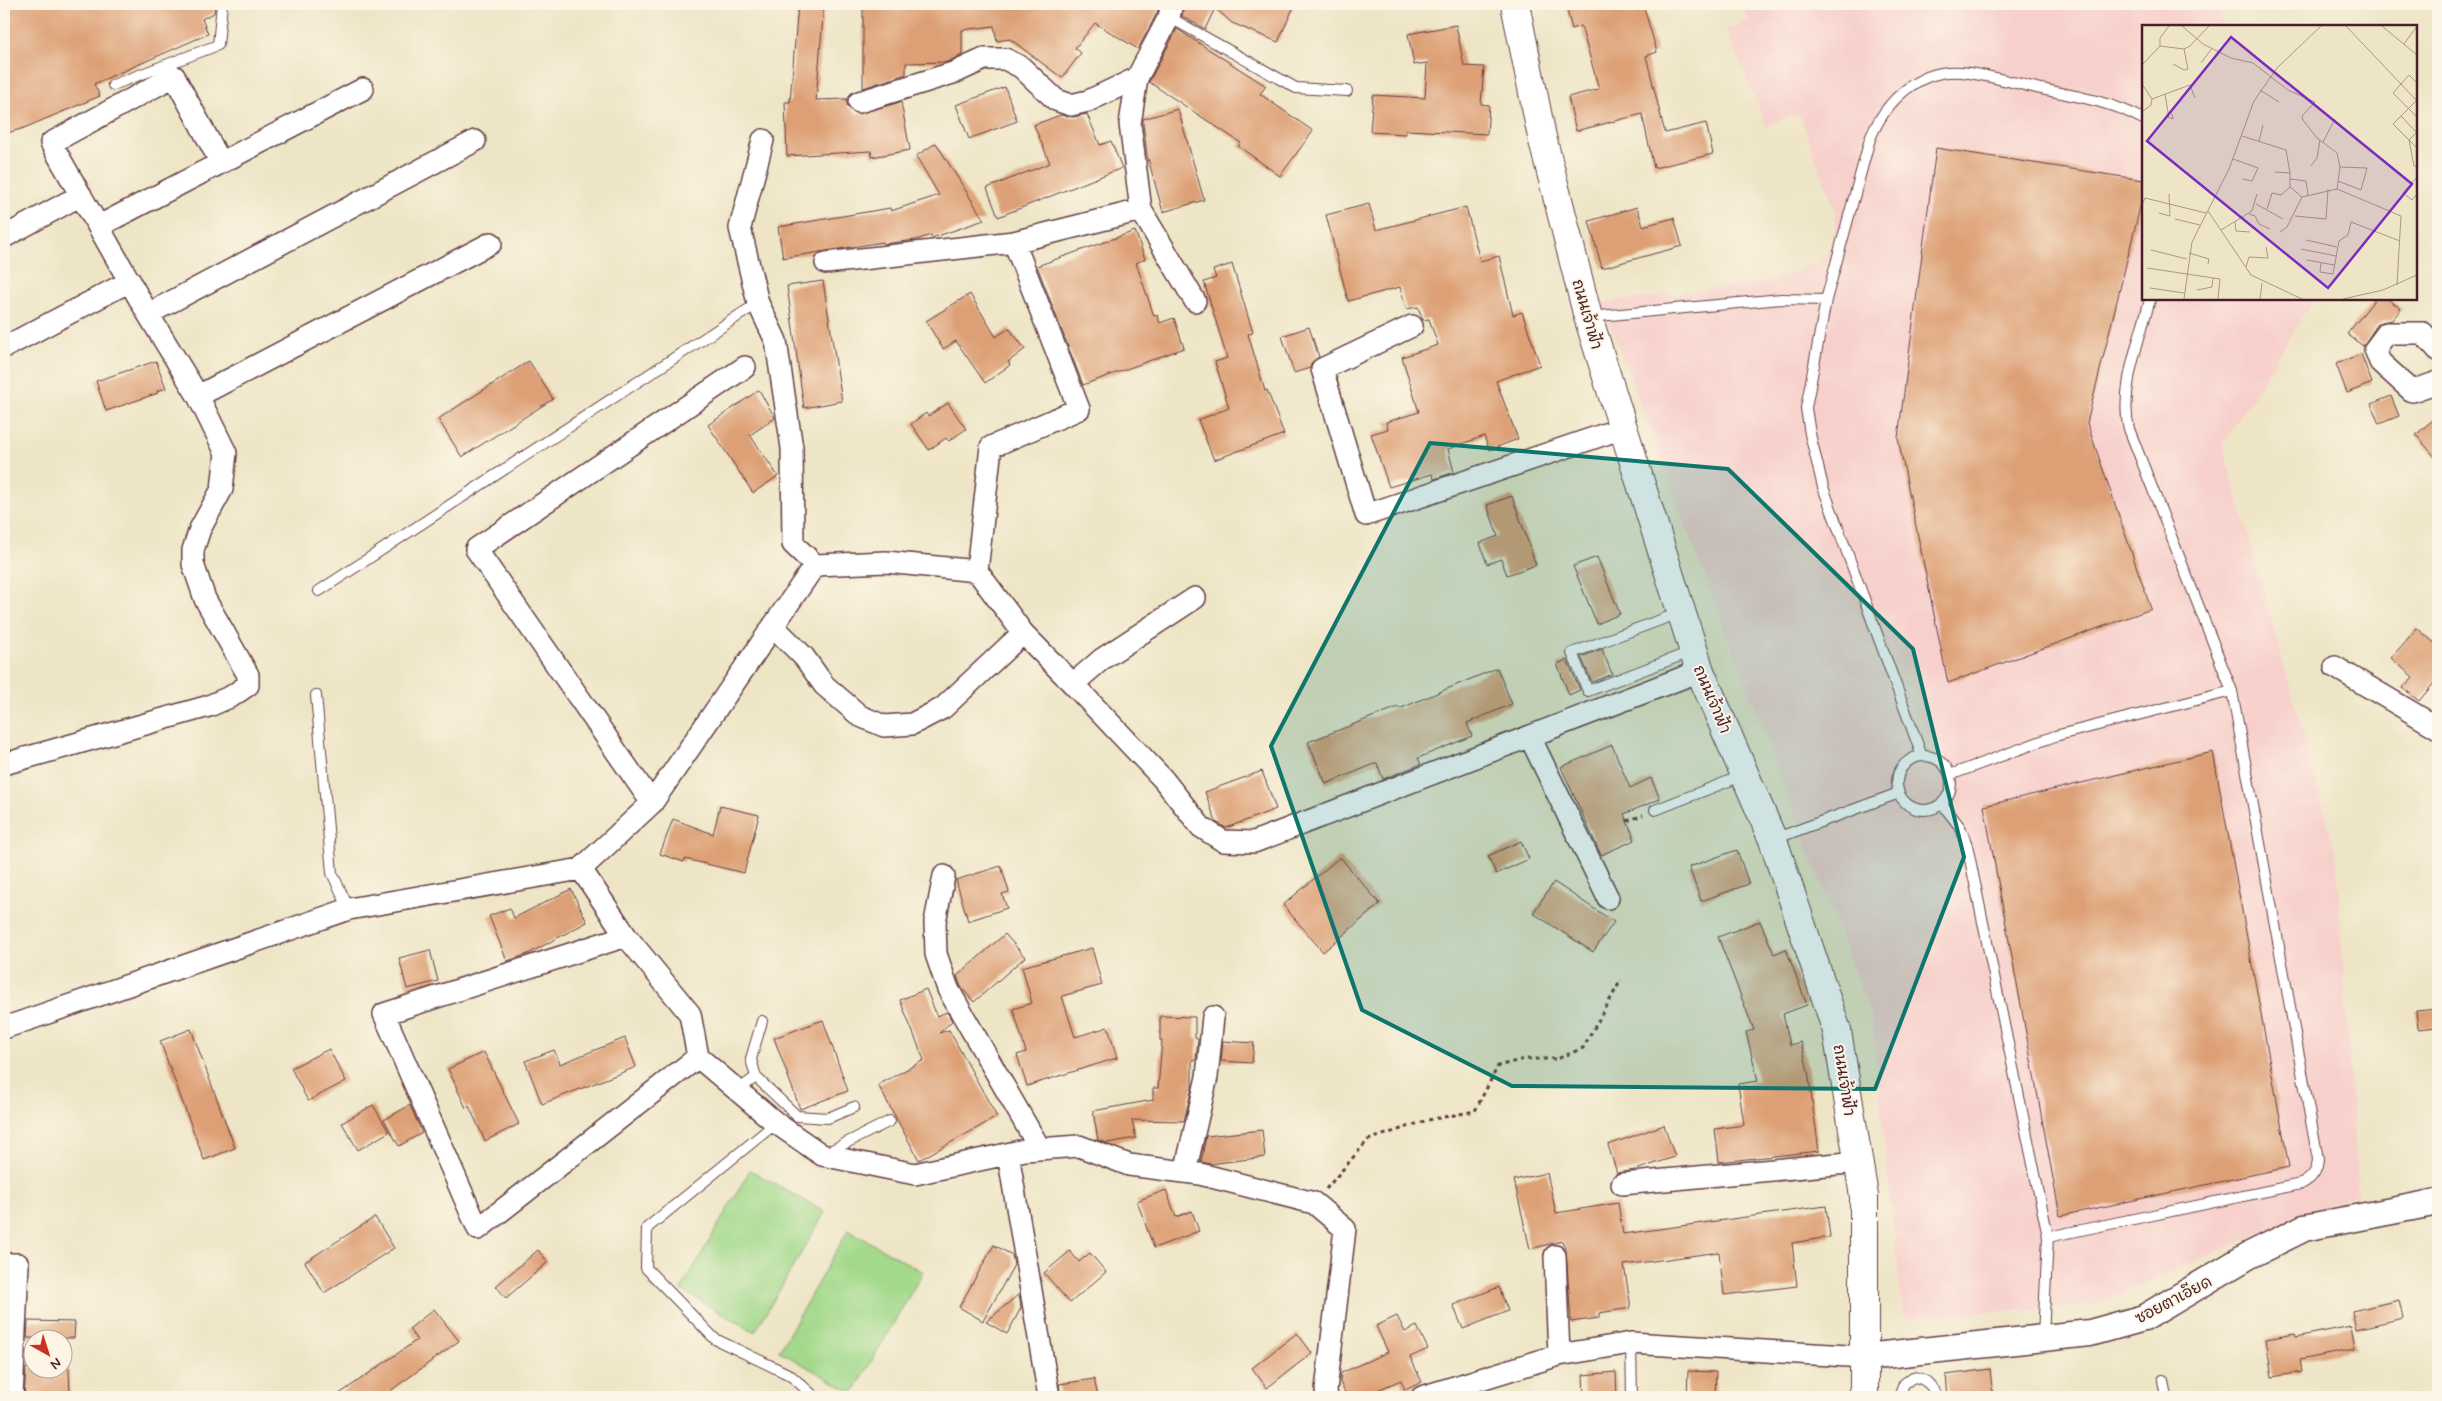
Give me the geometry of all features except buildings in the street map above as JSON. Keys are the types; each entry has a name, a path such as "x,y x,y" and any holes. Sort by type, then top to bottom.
{"main road":[{"name":"ถนนเจ้าฟ้า","path":"1515,4 1542,137 1588,317 1697,661 1774,840 1837,1031 1864,1196 1864,1397"}],"street":[{"path":"1170,11 1137,78 1130,124 1142,210 1195,302"},
{"path":"859,102 956,72 984,59 1005,59 1020,67 1056,100 1070,105 1095,99 1137,78"},
{"path":"4,764 209,706 232,696 248,684 248,675 205,599 193,564 194,550 200,529 222,489 226,453 198,396 148,314 51,143 174,76 221,163"},
{"path":"99,226 363,89"},
{"path":"763,140 740,228 758,303 776,341 792,448 793,544 815,565 886,562 977,570"},
{"path":"148,314 475,141"},
{"path":"4,237 81,196"},
{"path":"826,263 1014,242 1142,210"},
{"path":"1014,242 1079,408 991,447 977,570 1023,633 1163,779 1201,827 1223,842 1254,842 1530,737 1697,661"},
{"path":"198,396 491,243"},
{"path":"7,346 130,281"},
{"path":"1412,326 1322,368 1366,515 1623,428"},
{"path":"2438,350 2423,333 2387,332 2375,349 2380,362 2412,391 2438,382"},
{"path":"652,803 476,548 745,367"},
{"path":"4,1028 349,909 581,869 652,803 815,565"},
{"path":"1072,684 1102,659 1195,598"},
{"path":"773,626 804,657 824,685 860,716 884,726 912,724 943,708 1023,633"},
{"path":"2336,667 2438,728"},
{"path":"1530,737 1608,898"},
{"path":"581,869 626,936 690,1014 698,1057 776,1123 822,1155 915,1174 1008,1154 1079,1146 1129,1165 1185,1172 1314,1203 1345,1229 1326,1390 1327,1397"},
{"path":"944,876 935,922 935,938 936,954 948,989 1040,1149"},
{"path":"626,936 384,1014 478,1229 698,1057"},
{"path":"1185,1172 1207,1078 1210,1032 1213,1017"},
{"path":"1008,1154 1048,1397"},
{"path":"1622,1184 1858,1162"},
{"name":"ซอยตาเอียด","path":"1865,1357 2090,1333 2144,1318 2248,1256 2304,1228 2438,1202"},
{"path":"1555,1256 1559,1355"},
{"path":"4,1264 18,1264 12,1397"},
{"path":"1422,1397 1559,1355 1631,1343 1865,1357"}],"lane":[{"path":"114,85 218,45 222,4"},
{"path":"1170,11 1296,88 1347,91"},
{"path":"1922,756 1823,487 1810,434 1806,408 1826,300 1875,127 1886,107 1900,93 1916,82 1938,74 1961,72 2080,97 2126,110 2142,118"},
{"path":"1588,317 1781,299 1826,300"},
{"path":"2048,1237 2301,1184 2314,1175 2318,1167 2232,691 2129,429 2125,414 2126,394 2150,300"},
{"path":"319,591 758,303"},
{"path":"1681,612 1572,652 1588,692 1697,661"},
{"path":"1950,775 2055,736 2232,691"},
{"path":"316,695 332,872 349,909"},
{"path":"1922,756 1939,761 1950,775 1950,790 1942,804 1934,808 1918,809 1904,800 1899,793 1898,785 1902,769 1914,758 1922,756"},
{"path":"1655,810 1745,774"},
{"path":"1774,840 1899,793"},
{"path":"1942,804 1960,827 1967,845 2048,1237 2043,1338"},
{"path":"762,1022 751,1059 756,1077 797,1116 828,1118 854,1107"},
{"path":"738,1090 756,1077"},
{"path":"822,1155 890,1121"},
{"path":"776,1123 647,1228 646,1268 715,1338 790,1375 815,1397"},
{"path":"1631,1343 1632,1397"},
{"path":"1899,1397 1904,1384 1913,1377 1921,1378 1930,1385 1938,1397"},
{"path":"2163,1380 2166,1397"}],"path":[{"path":"1314,1203 1368,1140 1428,1120 1475,1111 1498,1066 1524,1059 1557,1059 1583,1048 1621,980"}],"highlighted area":[{"path":"1430,443 1728,469 1913,649 1964,857 1875,1089 1512,1086 1362,1010 1271,746"}],"shaded area":[{"path":"1742,4 2215,4 2223,25 2142,25 2142,300 2313,300 2223,444 2336,853 2358,1193 2093,1305 1903,1318 1871,1016 1602,303 1764,282 1816,264 1828,251 1836,228 1836,212 1799,114 1766,126 1726,29 1749,21"}],"green space":[{"path":"750,1170 825,1212 755,1332 681,1290"},
{"path":"848,1230 923,1272 853,1393 779,1351"}]}
